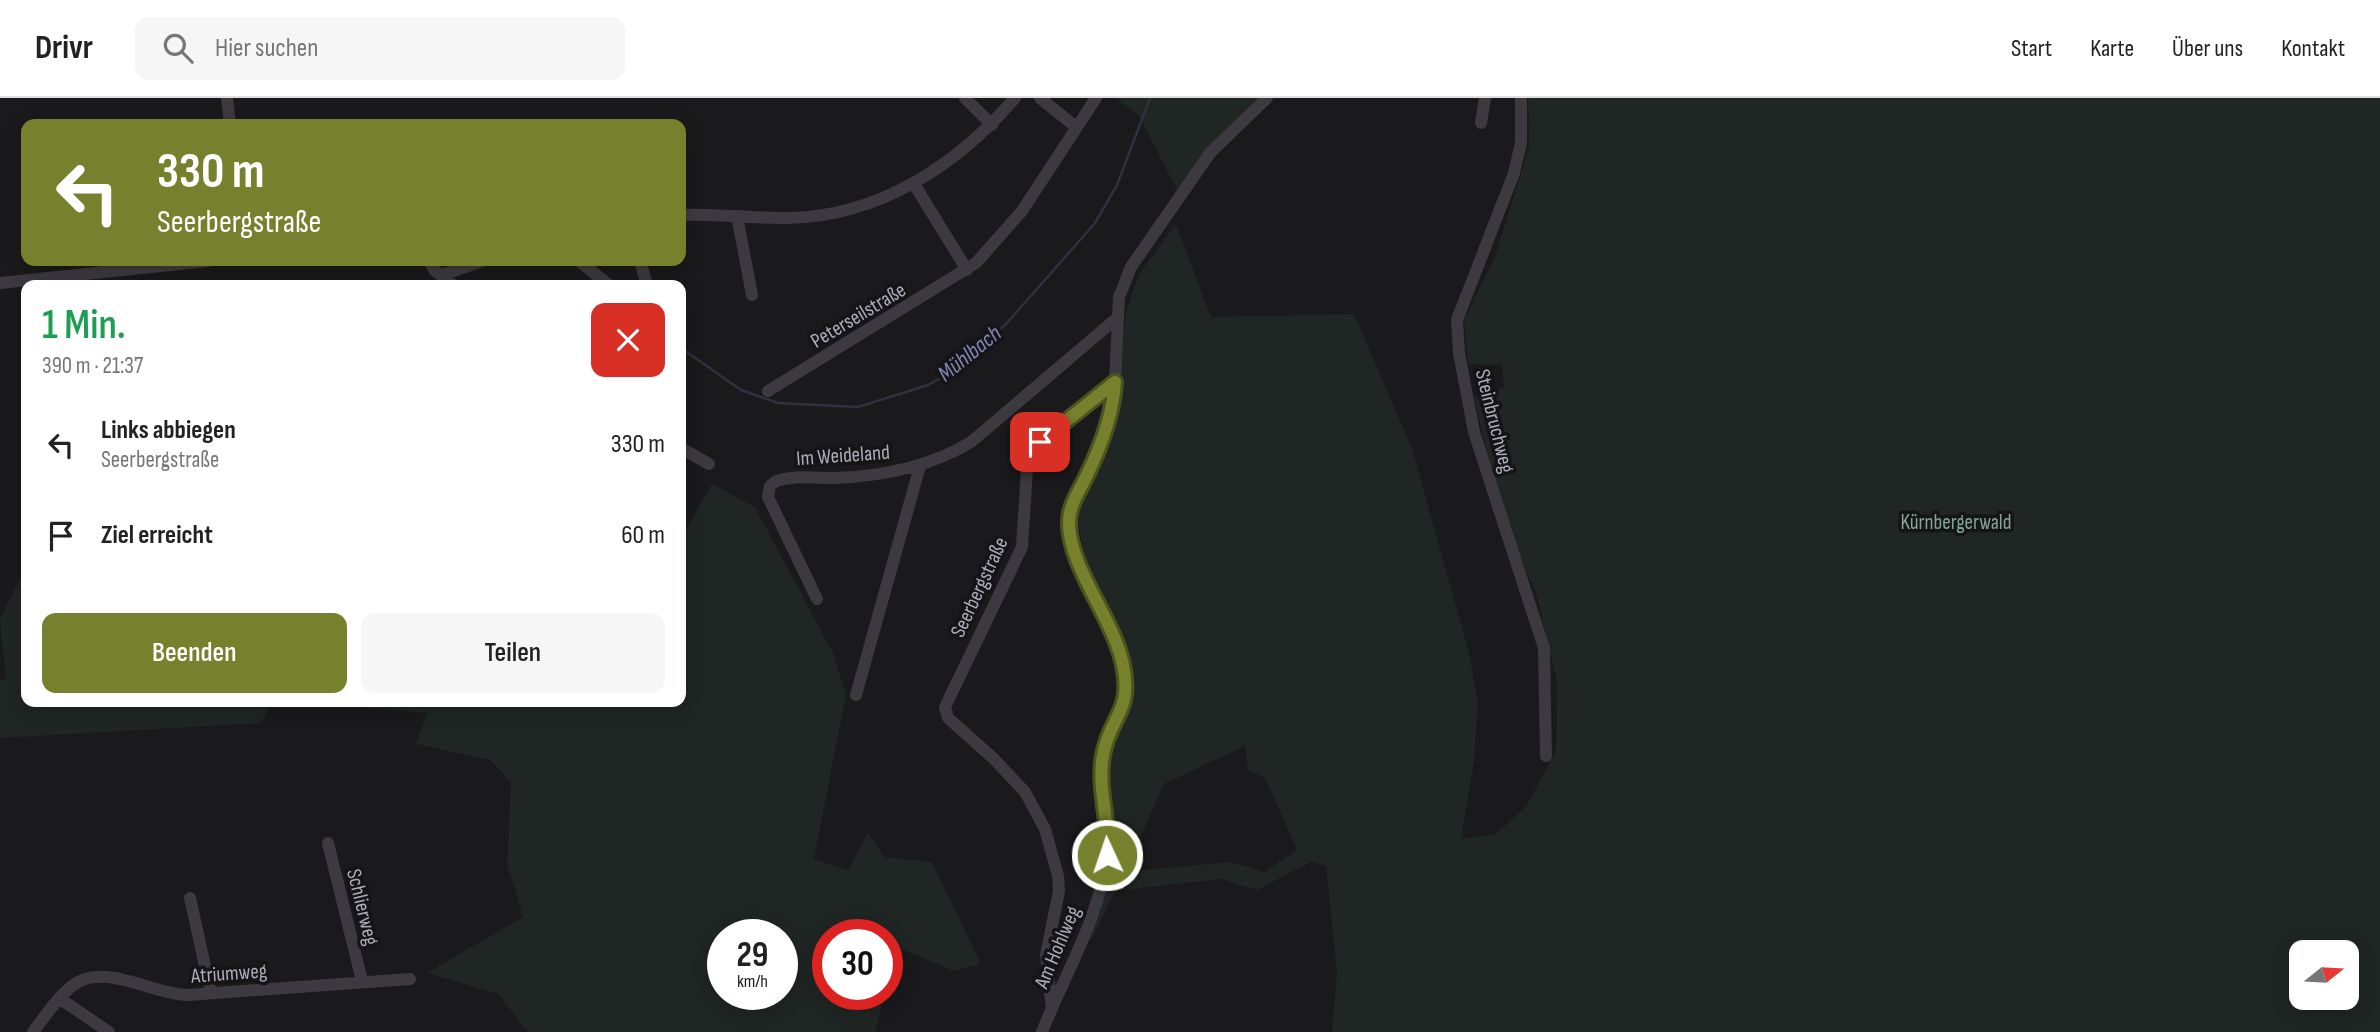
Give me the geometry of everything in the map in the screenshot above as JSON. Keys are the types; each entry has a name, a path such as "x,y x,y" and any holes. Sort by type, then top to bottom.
{"street":[{"path":"227,98 229,119"},
{"path":"965,98 992,125"},
{"path":"686,215 788,218 827,214 862,205 914,184 950,162 992,125 1015,98"},
{"path":"1040,98 1076,127"},
{"name":"Peterseilstraße","path":"768,391 967,270 992,247 1022,211 1096,98"},
{"path":"1115,382 1119,297 1131,267 1210,153 1267,98"},
{"path":"1480,123 1485,98"},
{"name":"Steinbruchweg","path":"1521,98 1521,143 1514,173 1457,320 1459,353 1474,432 1544,648 1546,756"},
{"path":"914,184 967,270"},
{"path":"737,216 752,295"},
{"path":"28,280 161,266"},
{"path":"432,266 448,280"},
{"path":"442,275 468,266"},
{"path":"585,266 603,280"},
{"path":"0,283 21,281"},
{"name":"Im Weideland","path":"817,598 768,497 770,486 783,478 866,476 920,466 949,456 971,442 1117,318"},
{"name":"Seerbergstraße","path":"1052,1009 1046,955 1059,891 1058,876 1045,829 1024,792 993,758 953,724 945,713 945,707 1022,547 1027,469 1033,451 1040,442 1115,382"},
{"name":"Am Hohlweg","path":"1042,1032 1073,967 1101,890 1108,841 1101,788 1103,756 1127,694 1120,651 1077,557 1069,523 1073,503 1104,435 1112,410 1115,382"},
{"path":"686,451 709,464"},
{"name":"Im Weideland","path":"856,695 920,466"},
{"name":"Schlierweg","path":"328,843 362,981"},
{"path":"190,898 211,993"},
{"name":"Atriumweg","path":"33,1032 59,998 78,982 96,976 174,995 410,979"},
{"path":"59,998 109,1032"}],"green space":[{"path":"1116,98 1260,98 1177,190 1139,116"},
{"name":"Kürnbergerwald","path":"1528,98 2380,98 2380,1032 1332,1032 1337,972 1326,866 1311,862 1257,890 1221,879 1115,891 1092,939 1087,939 1107,884 1121,872 1230,862 1264,872 1297,850 1265,778 1248,770 1245,746 1164,784 1131,858 1107,867 1106,770 1112,746 1128,711 1133,687 1132,674 1083,546 1079,507 1113,426 1126,312 1139,274 1176,224 1211,317 1354,314 1412,448 1469,653 1478,703 1474,762 1461,839 1496,834 1527,805 1556,750 1557,681 1537,596 1502,516 1474,398 1504,387 1502,365 1468,364 1464,321 1496,254 1529,147"},
{"path":"712,484 755,507 834,655 846,695 814,859 848,870 868,832 884,857 932,862 981,964 954,971 903,950 903,919 812,919 812,1010 881,1010 875,1032 528,1032 498,994 427,973 523,917 507,864 511,782 490,760 416,744 427,713 365,707 686,707 686,529"},
{"path":"21,576 21,707 269,707 261,723 0,738 0,680 6,678 0,619"}],"waterway":[{"name":"Mühlbach","path":"686,352 741,390 778,403 858,407 928,385 952,372 1007,323 1095,223 1117,185 1150,98"}],"route":[{"path":"1040,442 1115,382 1112,410 1104,435 1073,503 1069,523 1077,557 1120,651 1127,683 1126,700 1105,744 1103,756 1101,788 1108,841 1107,855"}]}
